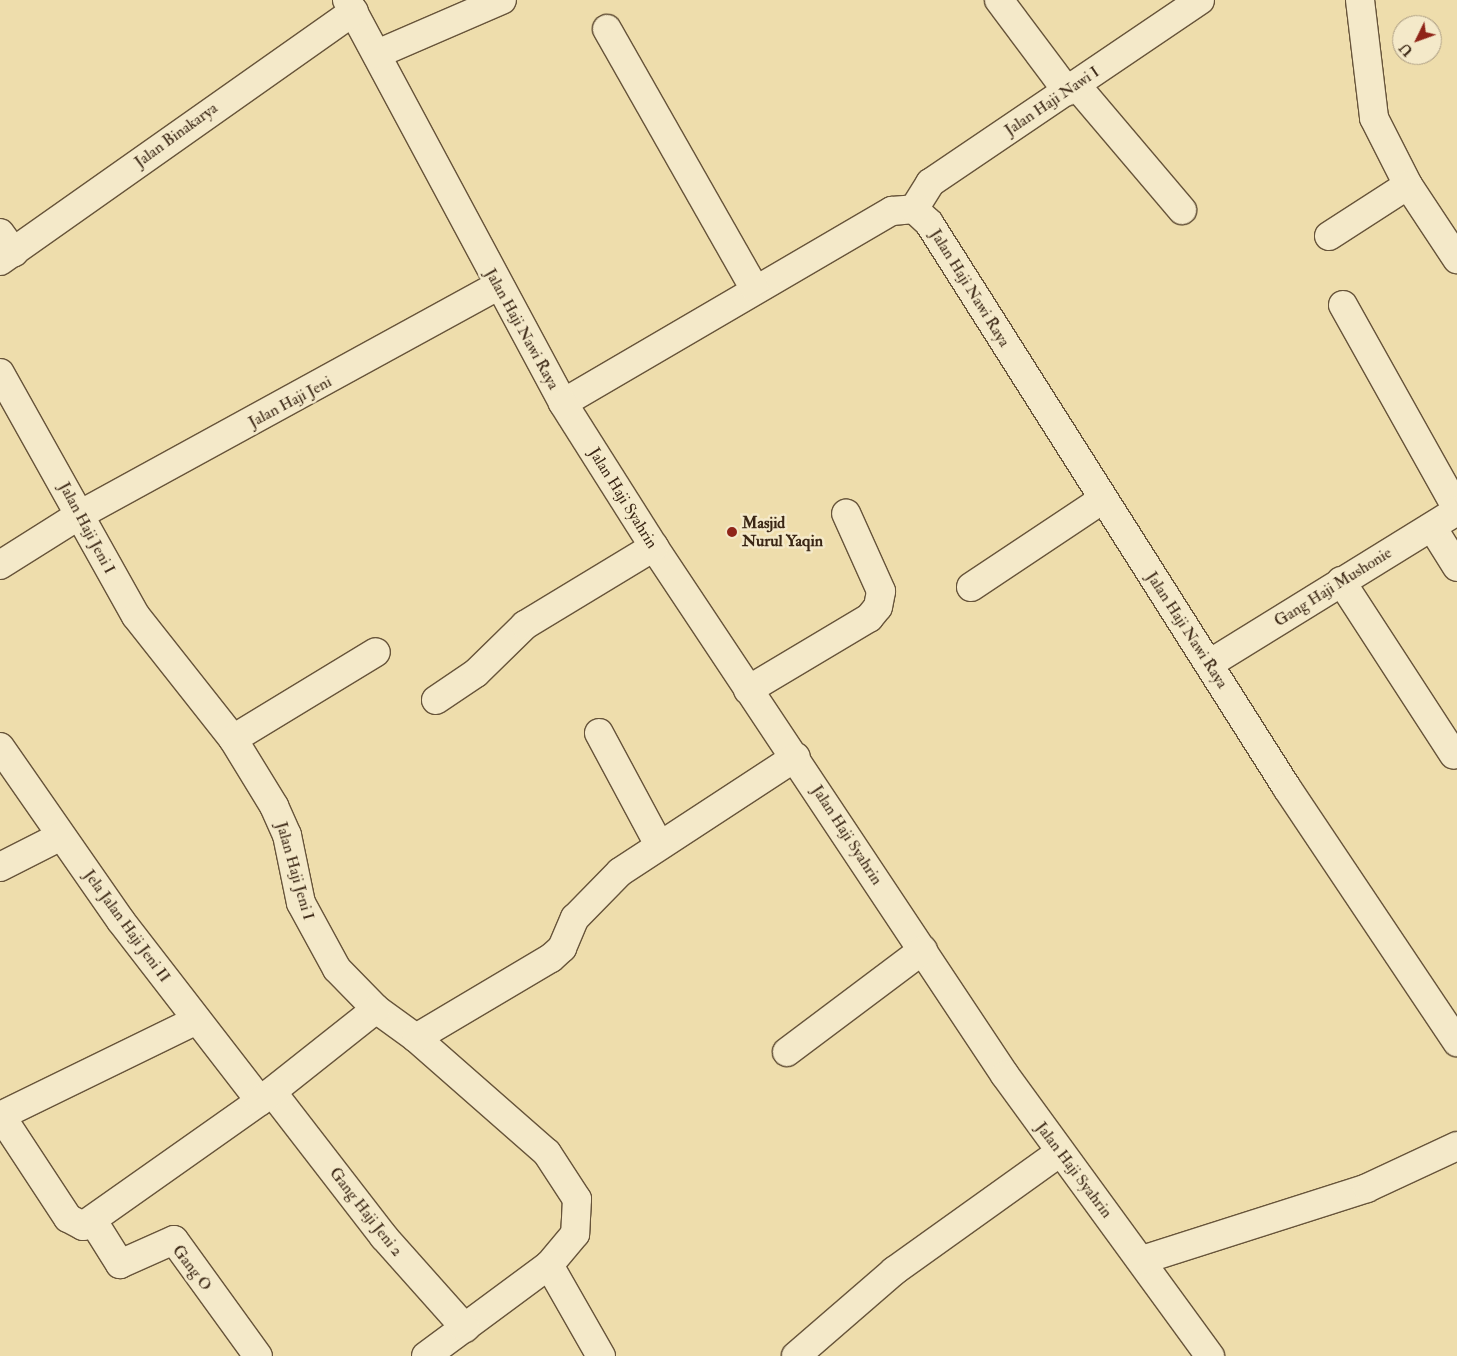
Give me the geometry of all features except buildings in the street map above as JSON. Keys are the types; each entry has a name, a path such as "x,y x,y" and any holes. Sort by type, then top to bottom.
{"street":[{"path":"376,54 502,0"},
{"path":"999,0 1072,88 1182,210"},
{"name":"Jalan Haji Nawi I","path":"914,209 930,183 1200,0"},
{"path":"1360,0 1370,105 1408,185 1457,259"},
{"name":"Jalan Haji Nawi Raya","path":"351,6 497,286 563,403 754,288 892,211 914,209 929,223 1209,664 1457,1042"},
{"name":"Jalan Binakarya","path":"5,249 351,6"},
{"path":"607,29 754,288"},
{"path":"1329,236 1408,185"},
{"name":"Jalan Haji Jeni","path":"81,514 497,286"},
{"path":"1343,305 1457,510"},
{"name":"Jalan Haji Jeni I","path":"0,373 144,629 233,739 281,820 301,904 317,938 336,969 376,1009 416,1038 547,1153 565,1174 578,1199 574,1234 558,1255"},
{"name":"Jalan Haji Syahrin","path":"563,403 654,547 748,690 796,757 923,950 1060,1152 1142,1260 1210,1356"},
{"path":"971,587 1103,499"},
{"name":"Gang Haji Mushonie","path":"1209,664 1457,510"},
{"path":"748,690 869,618 878,607 881,591 846,513"},
{"path":"0,565 81,514"},
{"path":"1432,527 1457,567"},
{"path":"436,700 476,673 525,624 654,547"},
{"path":"1342,581 1454,755"},
{"path":"233,739 376,652"},
{"path":"599,733 658,843"},
{"name":"Jela Jalan Haji Jeni II","path":"0,747 61,836 197,1020 266,1096"},
{"path":"416,1038 551,958 562,948 575,918 592,897 658,843 796,757"},
{"path":"0,866 61,836"},
{"path":"787,1052 923,950"},
{"path":"197,1020 0,1116 68,1218 78,1226 93,1221 266,1096 376,1009"},
{"name":"Gang Haji Jeni 2","path":"266,1096 384,1237 464,1328"},
{"path":"1142,1260 1367,1188 1457,1146"},
{"path":"796,1356 894,1271 1060,1152"},
{"name":"Gang O","path":"93,1221 120,1264 174,1240 258,1356"},
{"path":"426,1356 558,1255 601,1356"}],"place":[{"name":"Masjid Nurul Yaqin","path":"732,532"}]}
